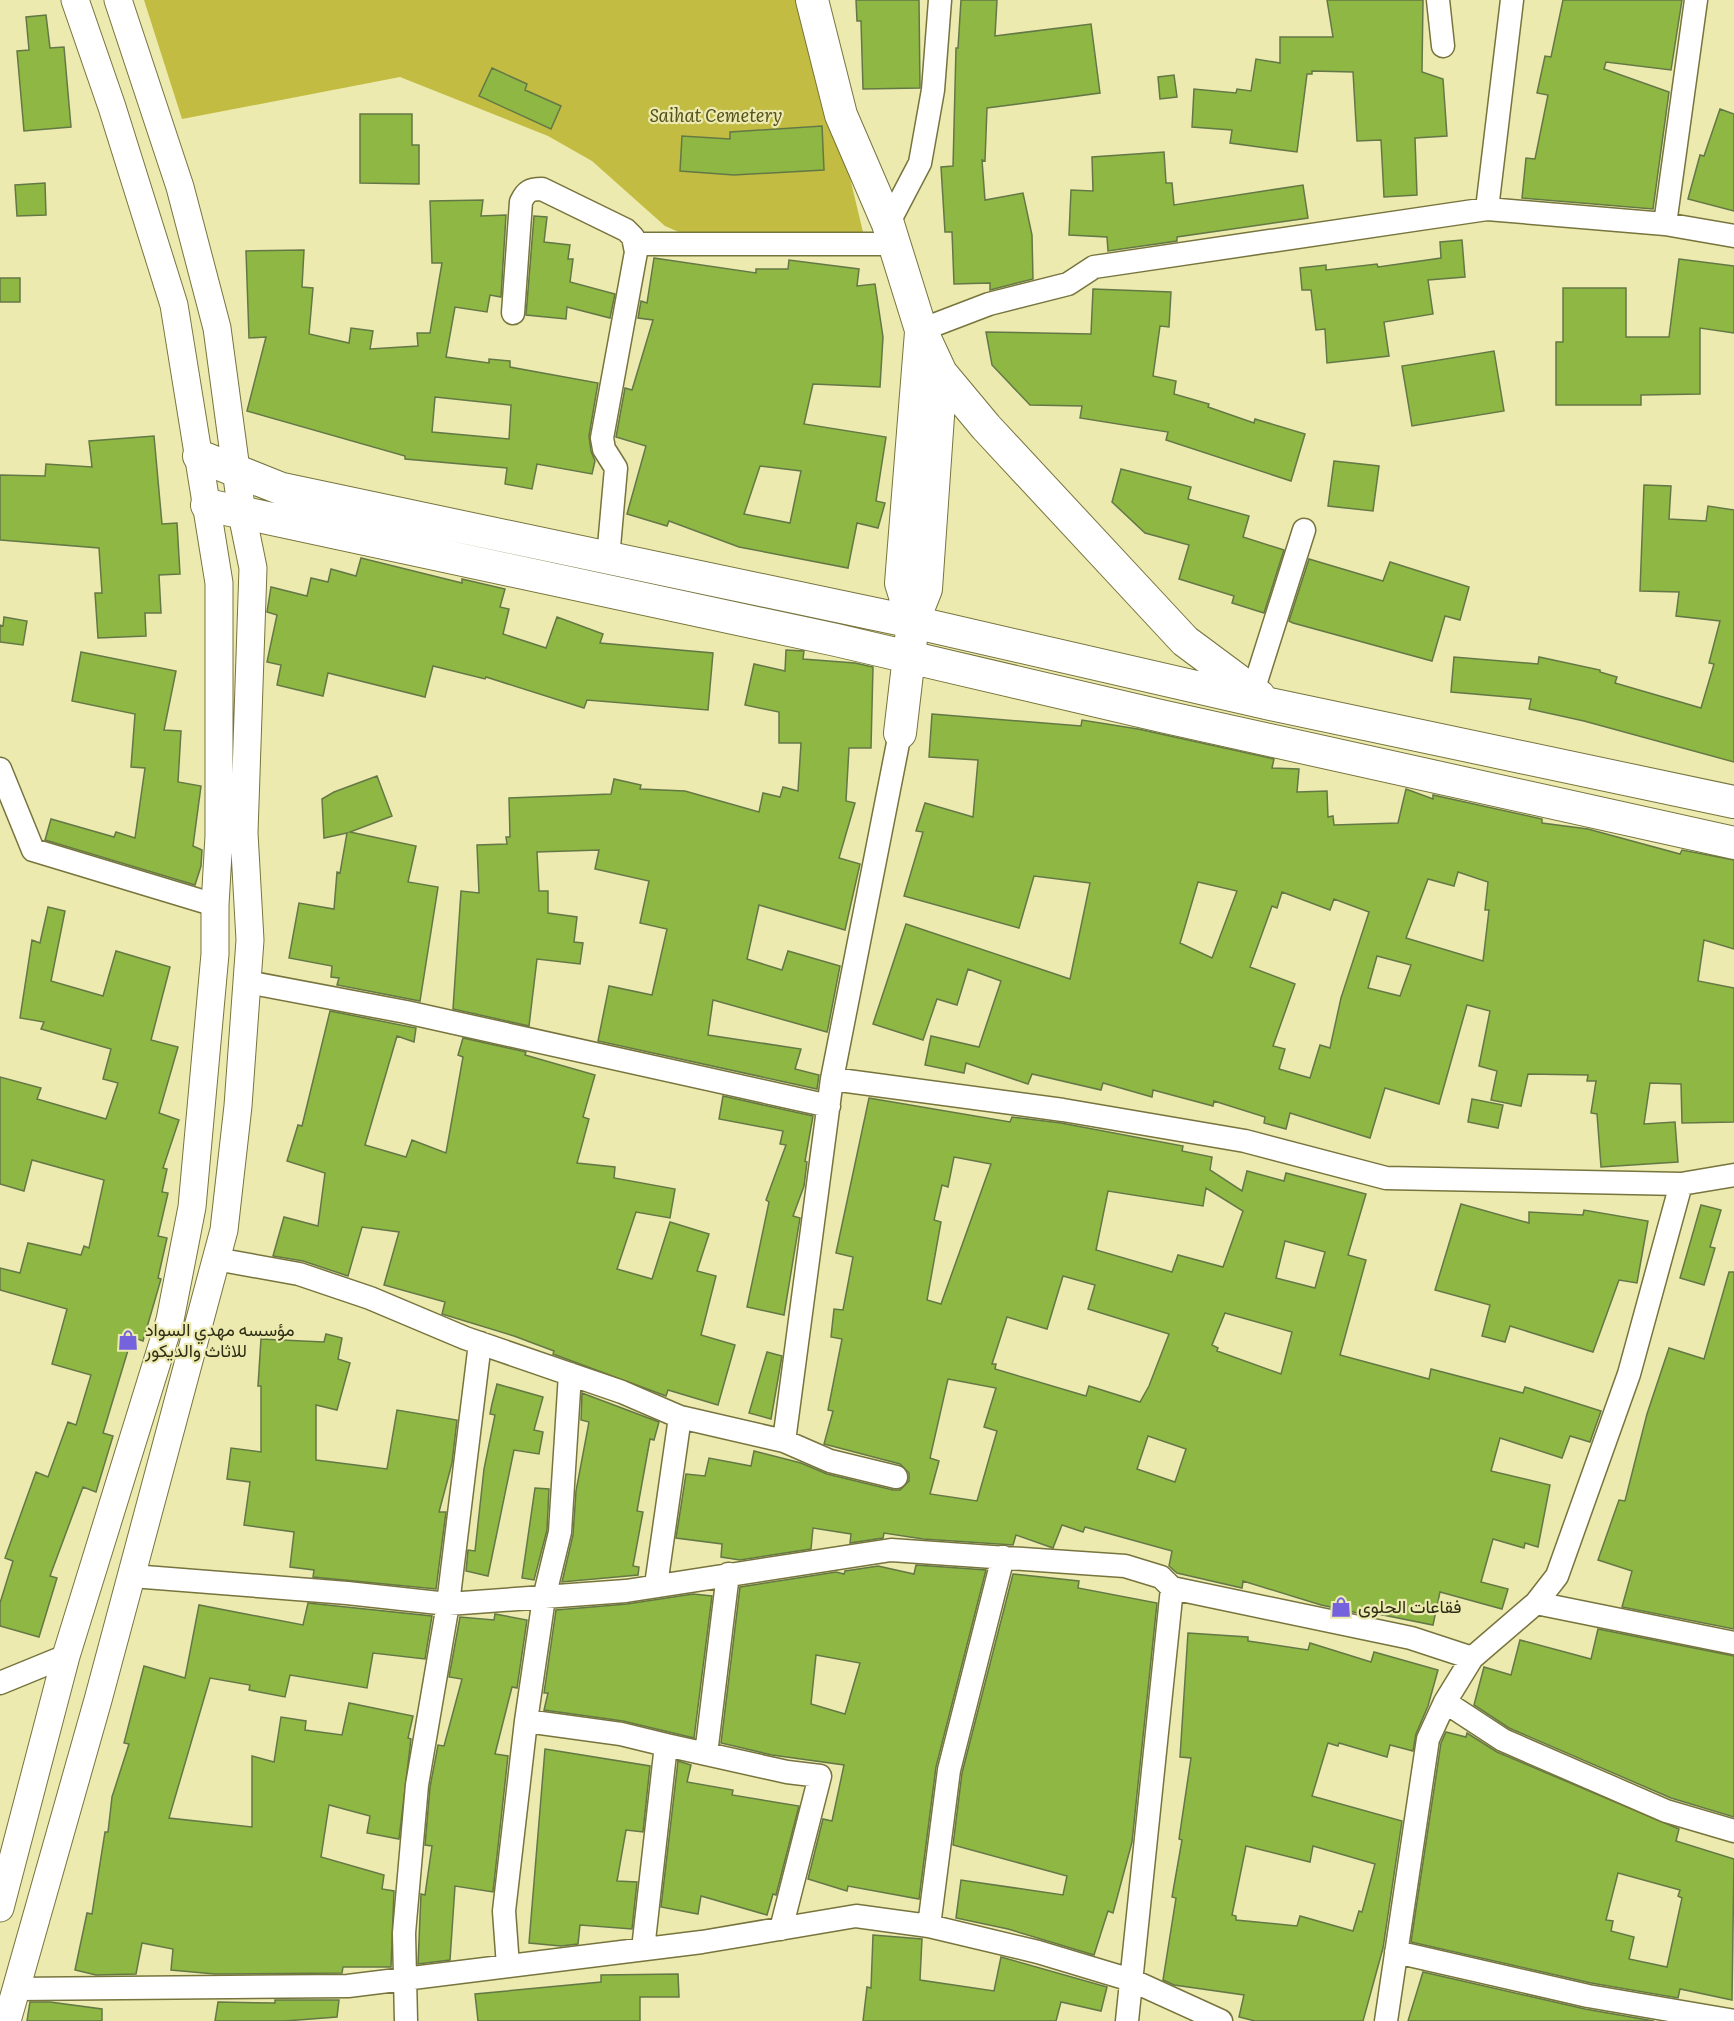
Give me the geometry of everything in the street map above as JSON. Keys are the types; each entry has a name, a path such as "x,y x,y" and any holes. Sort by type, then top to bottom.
{"main road":[{"path":"812,0 841,115 891,234 921,330 941,373 986,427 1185,641 1261,698"},
{"path":"913,622 901,583 921,330"},
{"path":"900,733 913,622 926,589 941,373"},
{"path":"199,456 282,489 913,622 1734,802"},
{"path":"207,505 908,657 1161,716 1734,843"}],"street":[{"path":"0,1908 66,1656 170,1320 192,1207 215,954 219,836 219,583 174,305 112,107 75,0"},
{"path":"7,2021 132,1576 224,1230 250,940 244,833 254,568 242,514 214,317 180,187 118,0"},
{"path":"636,244 891,234 920,163 933,90 940,0"},
{"path":"1438,0 1443,46"},
{"path":"1487,209 1512,0"},
{"path":"1665,224 1696,0"},
{"path":"513,313 521,202 526,193 532,189 542,189 626,230 636,244 602,438 604,449 616,468 608,558"},
{"path":"921,330 988,304 1068,284 1094,267 1487,209 1665,224 1734,236"},
{"path":"1261,698 1304,530"},
{"path":"784,1441 832,1079 900,733"},
{"path":"0,769 33,850 215,905"},
{"path":"247,982 406,1012 829,1106"},
{"path":"832,1079 1063,1110 1245,1142 1386,1178 1681,1184 1734,1176"},
{"path":"1386,2021 1428,1739 1445,1702 1472,1658 1536,1603 1557,1576 1629,1374 1681,1184"},
{"path":"216,1259 320,1281 370,1298 480,1344 570,1374 680,1417 784,1441 830,1461 896,1477"},
{"path":"406,2021 404,1933 417,1785 448,1604 480,1344"},
{"path":"508,1966 504,1911 526,1721 544,1598 561,1532 570,1374"},
{"path":"656,1586 680,1417"},
{"path":"132,1576 347,1593 448,1604 626,1591 891,1550 1125,1566 1161,1577 1172,1588 1411,1638 1472,1658"},
{"path":"929,1926 949,1770 1003,1557"},
{"path":"706,1754 728,1574"},
{"path":"1127,2021 1172,1588"},
{"path":"1536,1603 1734,1643"},
{"path":"0,1683 66,1656"},
{"path":"1445,1702 1503,1740 1665,1811 1734,1831"},
{"path":"526,1721 621,1734 787,1772 820,1776 781,1929"},
{"path":"644,1949 666,1745"},
{"path":"16,1989 348,1986 644,1949 856,1916 929,1926 1038,1952 1131,1980 1221,2021"},
{"path":"1396,1952 1588,1996 1734,2021"}],"green space":[{"name":"Saihat Cemetery","path":"144,0 807,0 864,236 697,240 665,226 592,161 548,136 400,77 182,119"}],"building":[{"path":"856,0 919,0 920,88 863,89 861,21 857,21"},
{"path":"961,0 997,0 995,36 1091,24 1100,93 987,108 985,161 982,160 985,200 1023,193 1032,235 1033,279 990,290 990,283 954,284 952,232 945,232 941,167 953,166 956,48 958,48"},
{"path":"1327,0 1423,0 1422,72 1443,79 1447,136 1415,138 1417,195 1384,197 1381,140 1357,141 1353,72 1312,71 1312,74 1307,74 1297,152 1230,143 1232,130 1192,127 1194,89 1236,93 1237,89 1251,91 1256,59 1280,63 1280,37 1333,37"},
{"path":"1563,0 1682,0 1671,70 1606,62 1604,69 1669,92 1653,209 1522,198 1526,158 1535,159 1548,95 1537,93 1545,56 1551,57"},
{"path":"46,15 50,48 64,47 71,127 24,131 17,51 29,50 26,17"},
{"path":"492,68 527,84 525,90 561,106 551,129 479,96"},
{"path":"1174,75 1177,97 1160,99 1158,77"},
{"path":"1720,109 1734,114 1734,211 1688,199 1700,155 1704,156"},
{"path":"360,114 412,114 412,145 419,145 419,184 360,183"},
{"path":"822,126 824,170 734,175 680,171 682,136 730,139 730,132"},
{"path":"1164,152 1166,183 1172,183 1174,205 1303,185 1308,218 1177,237 1177,241 1108,251 1107,237 1069,235 1071,190 1093,191 1092,157"},
{"path":"45,183 46,215 17,216 15,185"},
{"path":"483,200 481,216 506,215 501,297 490,295 487,312 455,307 446,357 489,363 489,359 510,361 510,367 598,383 589,436 595,461 592,474 537,464 532,489 505,484 507,468 405,459 405,456 247,411 266,337 249,338 246,251 304,250 302,287 313,288 309,334 349,343 351,328 373,331 370,349 418,346 417,333 430,333 442,263 432,263 430,201","holes":["435,397 511,405 509,439 432,432"]},
{"path":"534,216 547,217 544,242 570,245 568,259 573,259 570,282 615,294 610,318 567,307 566,319 526,315"},
{"path":"1462,240 1465,277 1428,280 1433,314 1384,322 1389,356 1327,363 1325,329 1316,330 1311,290 1302,290 1300,268 1326,265 1326,270 1377,264 1378,267 1441,258 1440,242"},
{"path":"654,258 756,273 756,269 788,269 789,260 859,269 857,286 875,284 883,337 880,387 813,384 804,424 886,437 876,501 885,503 878,528 857,523 848,568 739,547 669,521 667,526 627,514 646,446 616,437 625,388 632,390 653,320 638,318 641,301 647,303","holes":["760,466 801,471 790,523 744,514"]},
{"path":"1679,259 1734,266 1734,333 1700,328 1700,394 1641,395 1641,405 1556,405 1556,342 1563,342 1563,288 1626,288 1626,337 1669,337"},
{"path":"0,278 20,278 20,302 0,302"},
{"path":"1093,289 1171,292 1169,327 1160,326 1153,376 1176,381 1174,394 1209,404 1208,407 1254,423 1255,419 1305,434 1291,481 1166,440 1168,432 1080,418 1082,406 1030,405 992,365 986,332 1091,334"},
{"path":"1494,351 1504,411 1412,426 1402,366"},
{"path":"154,436 162,524 177,523 180,574 159,575 161,613 145,613 146,636 98,638 95,593 102,593 99,548 0,540 0,475 45,476 46,464 92,467 89,441"},
{"path":"1334,461 1379,466 1373,511 1328,506"},
{"path":"1121,469 1191,487 1188,499 1249,516 1243,537 1284,550 1264,613 1232,603 1234,596 1179,579 1189,545 1145,533 1112,502"},
{"path":"1644,485 1671,486 1669,519 1706,521 1708,506 1734,510 1734,762 1584,721 1529,709 1531,699 1451,692 1454,657 1538,664 1539,657 1600,670 1600,672 1617,677 1615,683 1701,708 1714,664 1709,663 1720,621 1676,616 1679,592 1640,591"},
{"path":"361,558 462,583 462,579 505,589 500,607 509,609 503,634 546,648 557,617 603,634 600,643 713,653 708,710 587,700 584,708 486,677 485,679 433,666 425,697 328,673 323,696 277,685 281,665 267,662 277,615 267,612 271,587 307,596 311,578 328,582 331,569 356,576"},
{"path":"1309,559 1383,581 1390,562 1469,587 1460,620 1445,616 1432,661 1293,623 1289,621"},
{"path":"4,617 27,621 23,645 0,642 0,625 3,626"},
{"path":"786,650 804,651 803,659 855,663 873,667 871,748 849,748 846,801 855,803 839,858 860,864 845,930 759,905 747,959 782,970 788,951 840,966 828,1028 827,1032 713,1000 708,1035 801,1049 795,1069 819,1075 817,1089 598,1041 609,986 652,995 667,929 640,923 649,881 595,869 599,850 537,852 539,891 548,891 548,913 577,917 574,942 583,943 580,964 537,959 529,1026 453,1009 461,891 479,893 477,845 507,844 506,837 510,837 509,798 611,794 614,779 641,785 640,789 685,791 759,812 763,793 780,797 783,787 798,791 801,743 779,743 779,712 745,705 754,664 785,671"},
{"path":"81,652 176,671 164,730 181,731 178,782 201,786 193,846 202,850 201,866 195,885 45,840 51,819 114,837 116,832 135,838 145,768 131,767 135,714 72,701"},
{"path":"932,714 1081,726 1082,720 1138,729 1274,759 1272,768 1299,769 1297,792 1327,791 1328,817 1333,816 1334,825 1398,823 1406,789 1433,799 1433,795 1542,819 1542,823 1588,829 1680,854 1682,850 1734,860 1734,949 1704,940 1698,981 1734,988 1734,1122 1682,1123 1681,1084 1650,1083 1644,1124 1675,1122 1678,1162 1601,1167 1597,1114 1591,1113 1596,1081 1587,1081 1588,1075 1528,1074 1521,1106 1491,1100 1497,1071 1479,1066 1490,1011 1467,1005 1439,1104 1385,1088 1370,1138 1290,1113 1286,1129 1264,1123 1265,1117 1214,1101 1213,1106 1153,1090 1152,1097 1103,1083 1101,1090 1032,1074 1028,1084 966,1063 964,1073 925,1065 931,1036 979,1047 1001,981 968,969 957,1005 937,999 923,1040 873,1024 906,924 1070,979 1090,883 1034,876 1019,928 904,896 923,832 916,831 925,803 973,817 978,760 929,757","holes":["1458,872 1488,882 1485,910 1489,910 1483,961 1406,938 1428,879 1454,886","1198,882 1237,891 1212,958 1180,943","1282,892 1330,910 1334,899 1369,912 1341,998 1330,1048 1320,1045 1310,1078 1279,1069 1285,1049 1273,1046 1295,984 1250,967 1272,906 1277,908","1377,956 1411,965 1400,996 1368,988"]},
{"path":"377,776 392,816 350,832 416,846 408,882 438,887 420,1001 337,985 339,978 331,977 332,966 289,958 299,903 334,909 337,872 340,873 347,833 324,838 322,799 334,792"},
{"path":"48,907 65,911 51,981 103,996 116,951 170,967 151,1040 178,1047 159,1113 179,1120 163,1168 167,1169 162,1192 168,1193 158,1236 167,1238 158,1278 161,1279 143,1341 132,1337 103,1433 113,1436 96,1492 83,1487 50,1576 57,1578 39,1637 0,1626 0,1603 13,1561 5,1558 36,1472 48,1477 68,1422 76,1425 91,1375 52,1364 67,1309 0,1290 0,1268 20,1273 28,1243 81,1255 84,1246 89,1248 104,1180 32,1160 24,1191 0,1184 0,1077 41,1088 37,1099 106,1119 118,1083 103,1079 111,1049 41,1029 44,1022 20,1018 32,940 40,943"},
{"path":"330,1011 416,1028 414,1042 397,1036 365,1145 406,1157 412,1140 446,1153 463,1057 458,1055 463,1038 526,1052 525,1055 595,1075 583,1117 589,1119 577,1163 615,1167 614,1178 675,1189 670,1218 636,1212 617,1269 652,1279 670,1222 709,1234 697,1271 716,1276 701,1335 735,1345 718,1405 668,1390 666,1396 553,1354 554,1351 514,1336 442,1314 445,1302 384,1285 399,1232 362,1227 348,1276 303,1261 273,1256 284,1217 318,1226 325,1173 287,1161 298,1125 302,1126"},
{"path":"723,1096 813,1116 805,1161 807,1162 804,1186 793,1216 800,1218 784,1315 747,1307 769,1202 766,1200 786,1145 780,1144 783,1131 719,1119"},
{"path":"869,1098 1010,1122 1012,1117 1061,1123 1183,1146 1182,1151 1212,1157 1210,1170 1242,1191 1247,1171 1284,1181 1286,1173 1366,1194 1348,1255 1366,1260 1340,1355 1429,1379 1431,1369 1523,1393 1525,1387 1601,1411 1590,1442 1570,1436 1562,1458 1500,1438 1491,1471 1550,1485 1538,1547 1525,1543 1524,1548 1493,1539 1481,1582 1508,1589 1502,1609 1440,1592 1433,1625 1321,1605 1243,1581 1242,1588 1177,1573 1169,1566 1172,1551 1085,1527 1083,1532 1062,1525 1053,1548 1016,1535 1013,1545 923,1539 884,1533 883,1538 850,1543 851,1534 813,1528 811,1549 740,1560 721,1557 722,1544 676,1538 686,1474 705,1476 709,1458 751,1466 754,1451 801,1463 827,1474 893,1490 900,1490 909,1481 909,1473 900,1464 824,1444 833,1411 828,1410 842,1339 831,1337 834,1309 843,1310 853,1257 836,1253","holes":["954,1157 991,1164 941,1304 927,1300 941,1222 934,1220 942,1185 948,1187","1206,1188 1243,1211 1223,1267 1178,1255 1172,1272 1096,1250 1108,1191 1203,1206","1285,1241 1325,1252 1315,1288 1276,1278","1063,1276 1095,1285 1088,1309 1169,1334 1149,1386 1140,1402 1089,1386 1086,1396 995,1369 996,1364 992,1364 1007,1317 1047,1329","1225,1313 1292,1332 1281,1374 1217,1351 1218,1348 1212,1345","948,1379 996,1388 984,1427 997,1431 977,1501 930,1494 939,1461 930,1458","1148,1436 1186,1449 1175,1482 1137,1469"]},
{"path":"1472,1099 1503,1105 1498,1128 1468,1122"},
{"path":"1461,1204 1529,1223 1529,1212 1583,1215 1584,1210 1648,1221 1637,1283 1619,1280 1593,1352 1510,1326 1505,1342 1482,1336 1490,1305 1435,1290"},
{"path":"1701,1205 1721,1210 1710,1247 1715,1248 1704,1285 1680,1278"},
{"path":"1729,1272 1734,1272 1734,1629 1622,1607 1632,1571 1598,1560 1619,1500 1625,1501 1647,1414 1669,1348 1704,1359"},
{"path":"326,1334 342,1338 338,1359 350,1363 337,1410 316,1405 316,1460 387,1469 397,1410 457,1420 452,1463 439,1512 446,1512 436,1589 313,1577 314,1570 290,1567 294,1532 244,1525 250,1482 227,1479 231,1448 261,1452 261,1386 258,1386 261,1339 324,1342"},
{"path":"767,1352 782,1356 771,1419 749,1413"},
{"path":"497,1384 543,1397 534,1430 543,1432 539,1454 514,1450 488,1576 466,1571 468,1550 475,1551 484,1469 495,1415 490,1414"},
{"path":"582,1393 659,1422 654,1440 650,1439 637,1511 643,1512 633,1566 639,1567 638,1575 562,1582 573,1535 576,1491 589,1422 581,1420"},
{"path":"535,1488 549,1489 547,1530 534,1580 522,1578"},
{"path":"916,1565 986,1570 936,1767 919,1899 848,1886 847,1891 808,1879 823,1819 832,1821 844,1765 772,1755 721,1743 740,1587 836,1572 844,1574 845,1571 878,1566 914,1574","holes":["816,1655 860,1663 845,1714 811,1704"]},
{"path":"1013,1574 1079,1581 1078,1588 1157,1603 1132,1842 1113,1913 1108,1911 1094,1955 1008,1929 956,1918 961,1880 1063,1895 1067,1876 953,1845 962,1773"},
{"path":"693,1594 712,1596 694,1738 623,1721 544,1710 548,1693 544,1693 556,1610 627,1604"},
{"path":"308,1603 432,1616 425,1659 373,1653 367,1688 290,1675 285,1697 249,1690 250,1685 210,1678 169,1818 252,1827 252,1756 274,1762 281,1717 306,1721 305,1730 342,1735 349,1703 413,1716 408,1738 411,1739 399,1839 367,1833 370,1816 329,1805 321,1857 384,1875 382,1889 394,1891 391,1967 343,1967 342,1973 215,1974 171,1970 173,1949 142,1943 136,1974 96,1975 75,1970 87,1913 92,1914 105,1832 108,1832 112,1797 129,1744 124,1743 144,1666 185,1678 199,1605 303,1625"},
{"path":"495,1614 527,1620 517,1688 512,1687 495,1754 508,1756 493,1892 455,1886 450,1960 418,1964 421,1894 425,1895 432,1846 425,1845 430,1787 438,1745 444,1746 462,1679 449,1677 460,1617 494,1620"},
{"path":"1598,1629 1734,1656 1734,1817 1671,1798 1509,1728 1474,1705 1484,1667 1511,1675 1520,1640 1591,1659"},
{"path":"1188,1633 1248,1637 1248,1641 1308,1650 1310,1643 1371,1662 1374,1652 1438,1670 1428,1706 1416,1734 1413,1751 1390,1745 1387,1757 1339,1743 1338,1746 1328,1743 1312,1796 1402,1821 1383,1948 1363,2021 1255,2021 1239,2017 1244,1995 1174,1985 1163,1980 1176,1898 1172,1897 1182,1840 1179,1839 1191,1758 1180,1757","holes":["1246,1846 1310,1862 1313,1846 1375,1864 1362,1912 1359,1911 1353,1931 1300,1916 1297,1926 1236,1920 1236,1916 1232,1915"]},
{"path":"1446,1732 1466,1737 1467,1733 1497,1752 1679,1829 1676,1841 1734,1859 1732,2000 1680,1989 1678,1998 1591,1983 1411,1942 1441,1743","holes":["1618,1873 1680,1890 1678,1896 1682,1898 1667,1967 1629,1959 1634,1937 1611,1931 1613,1921 1606,1920"]},
{"path":"545,1749 650,1766 643,1832 626,1830 617,1881 637,1882 632,1929 580,1925 578,1944 561,1946 529,1943"},
{"path":"678,1761 691,1765 687,1782 733,1790 732,1795 799,1806 776,1895 773,1894 767,1915 701,1896 698,1914 661,1907"},
{"path":"873,1935 922,1939 920,1980 994,1991 1001,1957 1107,1987 1101,2011 1061,2002 1056,2021 863,2021 867,1987 871,1988"},
{"path":"1423,1972 1585,2009 1654,2021 1408,2021"},
{"path":"678,1974 679,1997 640,1997 640,2021 478,2021 475,1994 601,1982 601,1975"},
{"path":"275,2000 339,2000 337,2017 285,2021 215,2021 218,2002 275,2003"},
{"path":"30,2002 50,2002 102,2009 102,2021 27,2021"}],"place":[{"name":"مؤسسه مهدي السواد للاثاث والديكور","path":"128,1340"},
{"name":"فقاعات الحلوى","path":"1341,1607"}]}
